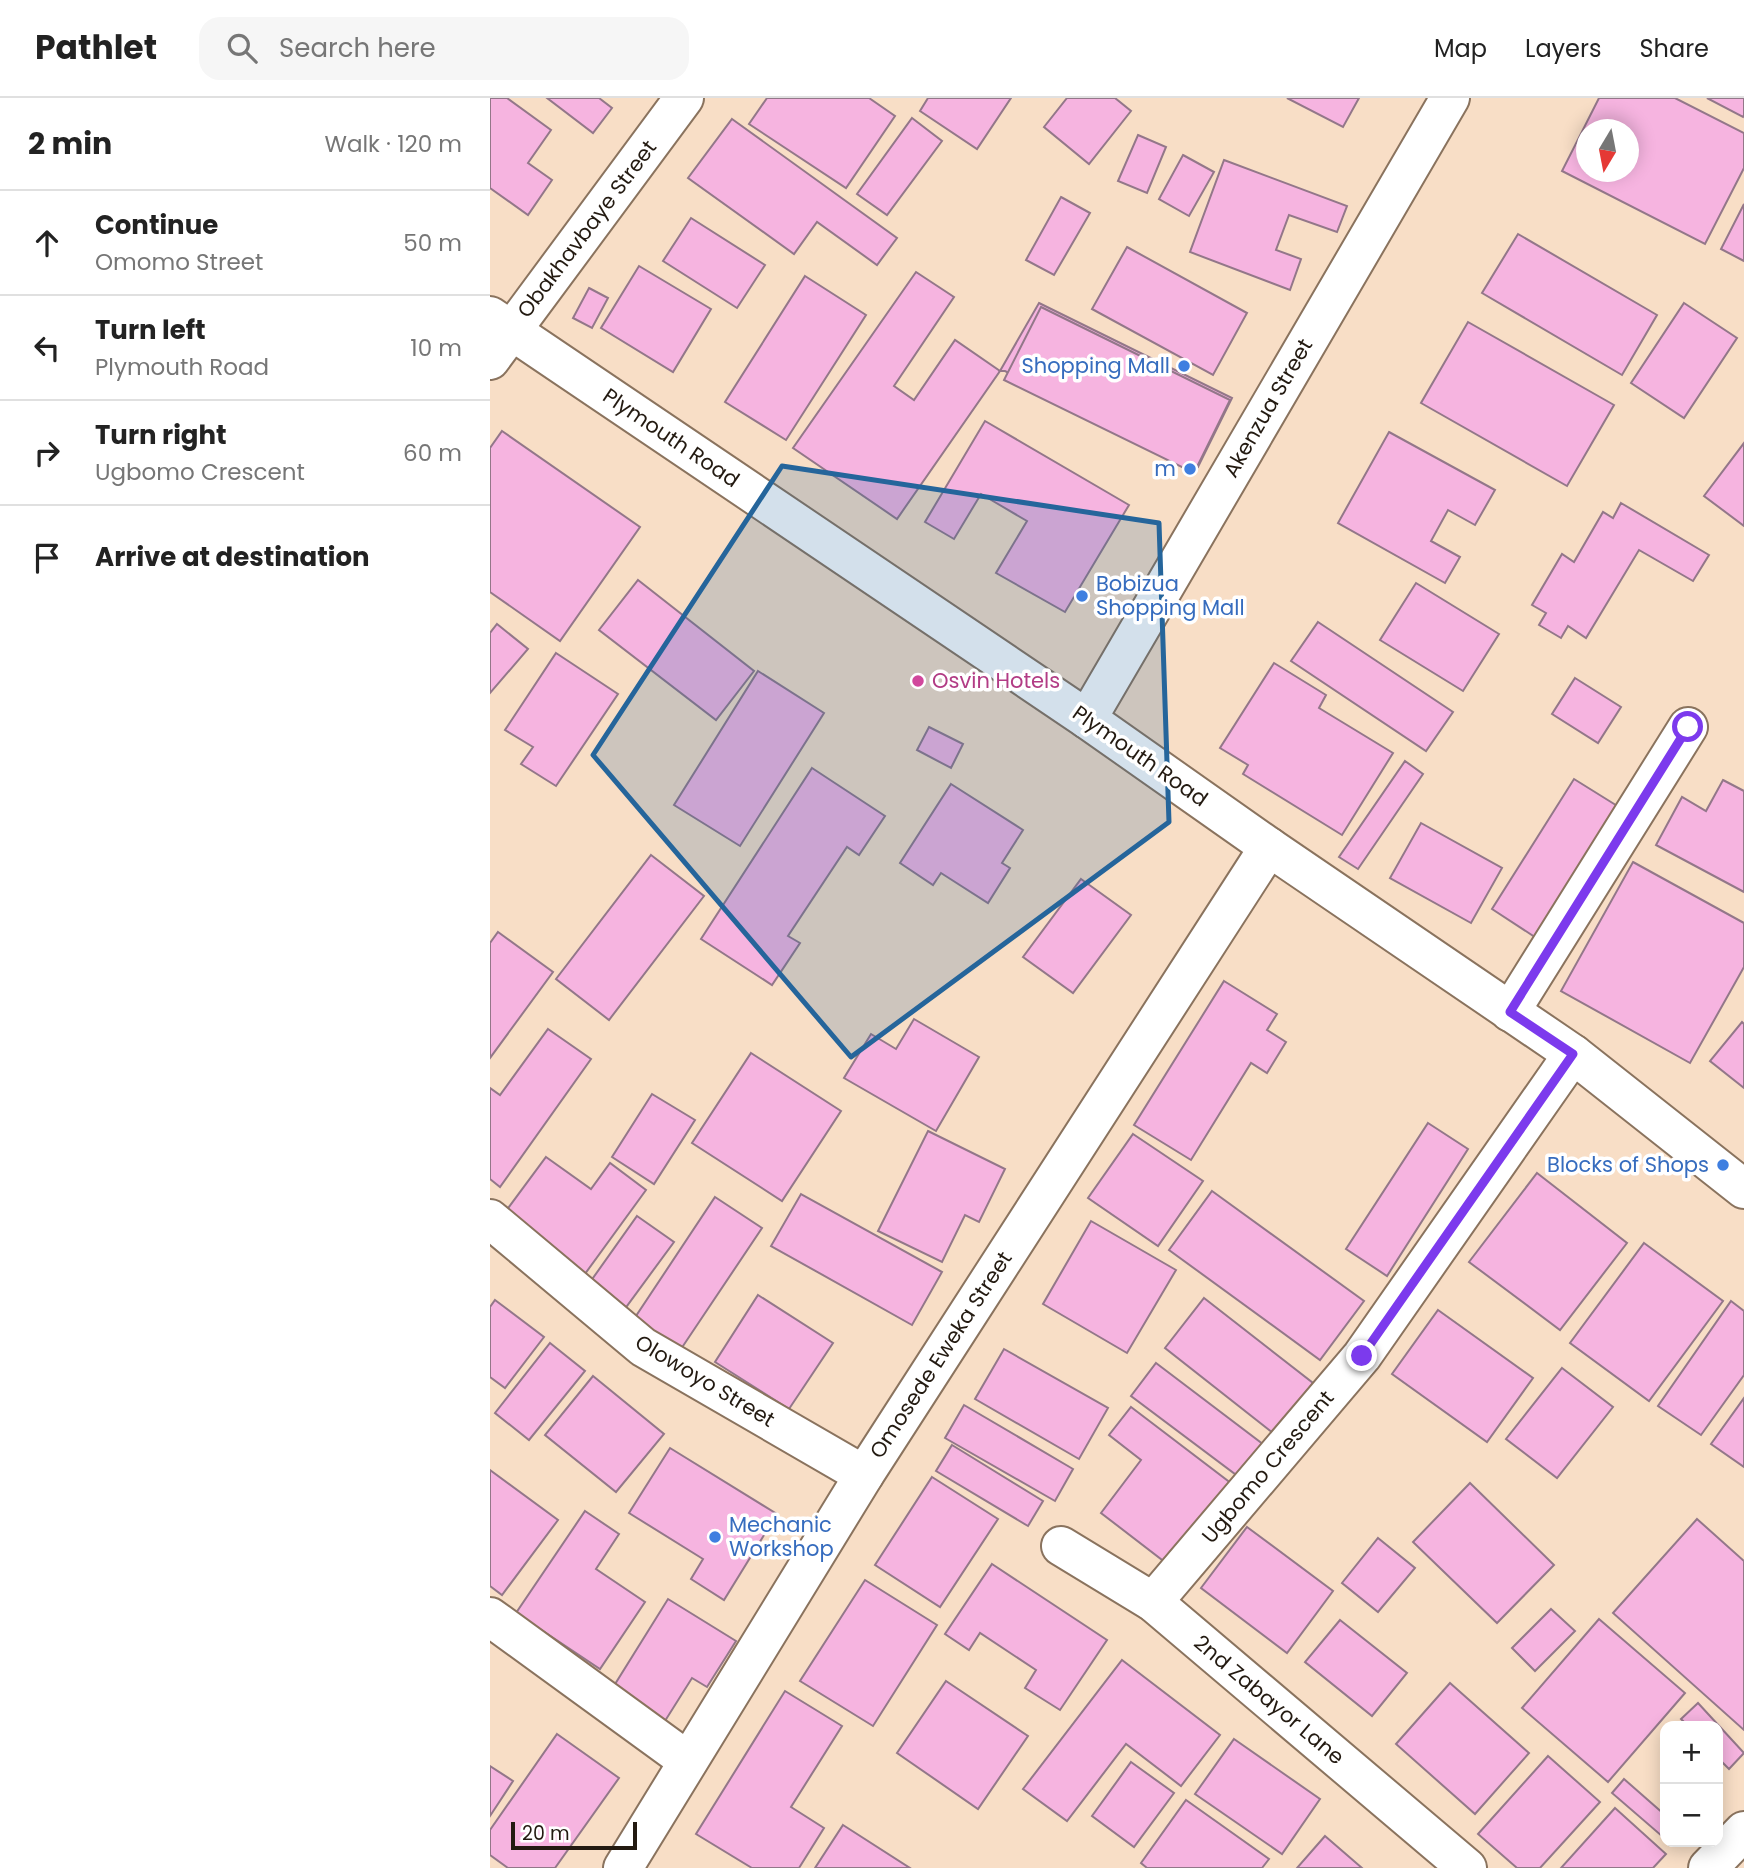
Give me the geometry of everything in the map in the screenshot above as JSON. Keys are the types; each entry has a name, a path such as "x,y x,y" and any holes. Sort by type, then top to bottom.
{"street":[{"name":"Obakhavbaye Street","path":"497,335 684,98"},
{"name":"Akenzua Street","path":"1087,719 1450,98"},
{"name":"Plymouth Road","path":"497,335 1087,719 1573,1054 1744,1189"},
{"path":"1510,1012 1688,727"},
{"name":"Omosede Eweka Street","path":"625,1867 864,1475 1269,847"},
{"name":"Ugbomo Crescent","path":"1153,1602 1362,1356 1573,1054"},
{"name":"Olowoyo Street","path":"490,1219 643,1347 864,1475"},
{"name":"2nd Zabayor Lane","path":"1061,1545 1153,1602 1467,1868"},
{"path":"490,1617 688,1761"},
{"path":"1708,1868 1744,1831"}],"highlighted area":[{"path":"782,466 1159,523 1169,822 851,1057 593,755"}],"building":[{"path":"490,98 507,98 551,130 528,163 552,180 528,215 490,188"},
{"path":"547,98 599,98 612,108 593,133"},
{"path":"767,98 869,98 895,116 846,188 749,124"},
{"path":"928,98 1011,98 977,149 920,111"},
{"path":"1067,98 1115,98 1131,111 1089,164 1044,127"},
{"path":"1287,98 1359,98 1343,127"},
{"path":"1599,98 1675,98 1744,133 1744,168 1705,244 1584,182 1639,182 1639,119 1588,119"},
{"path":"1707,98 1744,98 1744,115 1743,117"},
{"path":"912,118 942,141 887,215 857,194"},
{"path":"732,119 897,238 877,265 817,222 794,254 688,178"},
{"path":"1138,135 1166,147 1147,193 1118,181"},
{"path":"1576,143 1576,178 1562,171"},
{"path":"1183,155 1214,172 1189,216 1159,199"},
{"path":"1224,160 1347,206 1337,232 1289,215 1276,250 1301,259 1290,290 1190,252"},
{"path":"1061,197 1090,213 1054,275 1026,260"},
{"path":"1744,204 1744,261 1721,249"},
{"path":"691,218 765,265 737,308 663,261"},
{"path":"1518,234 1657,315 1622,375 1482,293"},
{"path":"1127,247 1247,313 1213,375 1092,309"},
{"path":"639,266 711,309 673,372 601,328"},
{"path":"916,272 954,297 894,386 914,400 955,340 1000,371 897,519 793,448"},
{"path":"805,276 866,315 786,440 725,402"},
{"path":"589,288 608,298 592,328 573,318"},
{"path":"1039,303 1232,398 1198,467 1005,371 1000,371"},
{"path":"1684,303 1737,338 1684,418 1631,383"},
{"path":"1041,307 1230,400 1194,473 1004,380"},
{"path":"1468,322 1614,405 1567,486 1421,403"},
{"path":"985,421 1129,505 1065,612 996,573 1027,521 981,494 954,539 925,522"},
{"path":"502,431 640,527 560,641 490,592 490,448"},
{"path":"1389,432 1495,490 1475,525 1448,510 1431,541 1460,557 1445,583 1338,523"},
{"path":"1744,443 1744,526 1704,496"},
{"path":"1621,503 1709,555 1693,581 1639,550 1586,638 1568,626 1561,638 1539,625 1546,613 1532,605 1562,554 1574,562 1603,512 1613,518"},
{"path":"638,580 754,671 716,720 599,630"},
{"path":"1416,583 1499,634 1463,691 1380,640"},
{"path":"1318,622 1453,712 1426,751 1291,661"},
{"path":"497,624 528,649 490,693 490,633"},
{"path":"556,653 618,694 556,786 521,764 533,747 505,730"},
{"path":"1274,663 1326,695 1319,708 1393,753 1342,835 1243,774 1248,765 1220,748"},
{"path":"758,671 824,713 740,846 674,805"},
{"path":"1575,678 1621,707 1598,743 1552,714"},
{"path":"929,727 963,744 951,768 917,750"},
{"path":"1405,761 1423,774 1358,869 1339,857"},
{"path":"812,768 885,816 859,855 847,847 788,936 800,943 772,985 701,939"},
{"path":"1574,779 1627,812 1544,943 1492,909"},
{"path":"1723,780 1744,791 1744,892 1656,845 1682,797 1706,811"},
{"path":"951,784 1023,830 1002,863 1010,868 988,903 941,873 933,885 900,863"},
{"path":"1421,823 1502,868 1471,923 1390,878"},
{"path":"651,855 704,896 609,1020 556,979"},
{"path":"1633,862 1744,923 1744,967 1690,1063 1561,991"},
{"path":"1081,879 1131,915 1073,993 1023,957"},
{"path":"498,932 553,972 490,1058 490,943"},
{"path":"1224,981 1277,1014 1267,1030 1286,1042 1267,1073 1251,1063 1191,1160 1134,1125"},
{"path":"914,1019 979,1057 936,1131 844,1078 871,1034 896,1049"},
{"path":"1742,1022 1744,1024 1744,1088 1710,1061"},
{"path":"548,1029 591,1059 500,1187 490,1179 490,1088 500,1095"},
{"path":"751,1053 841,1111 782,1201 692,1143"},
{"path":"652,1094 695,1120 654,1184 612,1157"},
{"path":"1428,1123 1468,1149 1387,1276 1346,1249"},
{"path":"928,1131 1005,1169 979,1222 965,1215 942,1262 878,1231"},
{"path":"1133,1134 1203,1181 1158,1246 1088,1198"},
{"path":"546,1157 591,1189 610,1163 646,1190 582,1278 500,1219"},
{"path":"1537,1173 1627,1243 1560,1330 1469,1262"},
{"path":"1212,1191 1364,1301 1320,1360 1169,1250"},
{"path":"801,1194 942,1272 912,1325 771,1246"},
{"path":"715,1197 762,1228 679,1352 632,1322"},
{"path":"637,1216 674,1242 624,1310 588,1285"},
{"path":"1091,1221 1176,1270 1127,1353 1043,1304"},
{"path":"1644,1243 1723,1301 1649,1401 1570,1343"},
{"path":"758,1295 833,1343 789,1409 715,1362"},
{"path":"1204,1298 1313,1383 1273,1433 1165,1348"},
{"path":"495,1300 544,1337 505,1388 490,1377 490,1307"},
{"path":"1731,1301 1744,1311 1744,1375 1701,1435 1658,1406"},
{"path":"1438,1310 1533,1378 1487,1442 1392,1374"},
{"path":"550,1343 585,1371 529,1440 495,1413"},
{"path":"1004,1349 1108,1408 1079,1459 975,1399"},
{"path":"1156,1363 1268,1448 1243,1480 1131,1396"},
{"path":"1562,1368 1613,1407 1557,1478 1506,1439"},
{"path":"593,1376 664,1434 616,1492 545,1435"},
{"path":"1744,1398 1744,1467 1711,1444"},
{"path":"964,1405 1073,1469 1055,1501 945,1438"},
{"path":"1131,1407 1232,1484 1170,1566 1101,1513 1141,1460 1109,1435"},
{"path":"952,1445 1043,1501 1028,1526 936,1471"},
{"name":"Mechanic Workshop","path":"670,1448 777,1514 724,1600 691,1579 703,1559 629,1513"},
{"path":"490,1470 558,1520 502,1595 490,1586"},
{"path":"932,1477 998,1519 940,1607 875,1565"},
{"path":"1470,1483 1554,1565 1497,1623 1413,1542"},
{"path":"585,1511 619,1534 596,1569 645,1602 600,1669 516,1613"},
{"path":"1697,1519 1744,1561 1744,1730 1613,1613"},
{"path":"1247,1527 1333,1591 1287,1653 1201,1588"},
{"path":"1378,1538 1415,1568 1378,1612 1342,1583"},
{"path":"992,1564 1107,1640 1060,1710 1025,1688 1036,1670 980,1633 969,1650 945,1634"},
{"path":"865,1580 937,1625 873,1726 800,1681"},
{"path":"668,1599 736,1641 707,1687 692,1678 665,1721 612,1689"},
{"path":"1551,1609 1575,1631 1535,1671 1512,1648"},
{"path":"1599,1619 1685,1693 1608,1782 1522,1708"},
{"path":"1340,1620 1407,1673 1372,1716 1305,1662"},
{"path":"1122,1660 1220,1735 1181,1786 1126,1744 1067,1821 1023,1789"},
{"path":"946,1681 1028,1736 978,1809 897,1753"},
{"path":"1450,1683 1529,1753 1475,1814 1396,1744"},
{"path":"785,1691 842,1726 791,1807 824,1828 799,1868 752,1868 696,1834"},
{"path":"1698,1703 1715,1721 1683,1721 1681,1719"},
{"path":"1723,1730 1744,1753 1729,1769 1723,1763"},
{"path":"557,1734 619,1778 555,1868 508,1868 490,1855 490,1830"},
{"path":"1234,1739 1320,1799 1282,1854 1195,1794"},
{"path":"1548,1756 1600,1802 1540,1868 1517,1868 1478,1834"},
{"path":"1131,1762 1174,1793 1134,1847 1092,1816"},
{"path":"490,1766 513,1781 490,1816"},
{"path":"1624,1779 1660,1811 1660,1834 1612,1793"},
{"path":"1186,1800 1269,1859 1262,1868 1147,1868 1141,1863"},
{"path":"1615,1808 1666,1854 1653,1868 1561,1868"},
{"path":"843,1825 910,1868 815,1868"},
{"path":"1325,1836 1362,1868 1297,1868"}],"place":[{"name":"Shopping Mall","path":"1184,366"},
{"name":"m","path":"1190,469"},
{"name":"Bobizua Shopping Mall","path":"1082,596"},
{"name":"Osvin Hotels","path":"918,681"},
{"name":"Blocks of Shops","path":"1723,1165"},
{"name":"Mechanic Workshop","path":"715,1537"}],"route":[{"path":"1362,1356 1573,1054 1510,1012 1688,727"}]}
